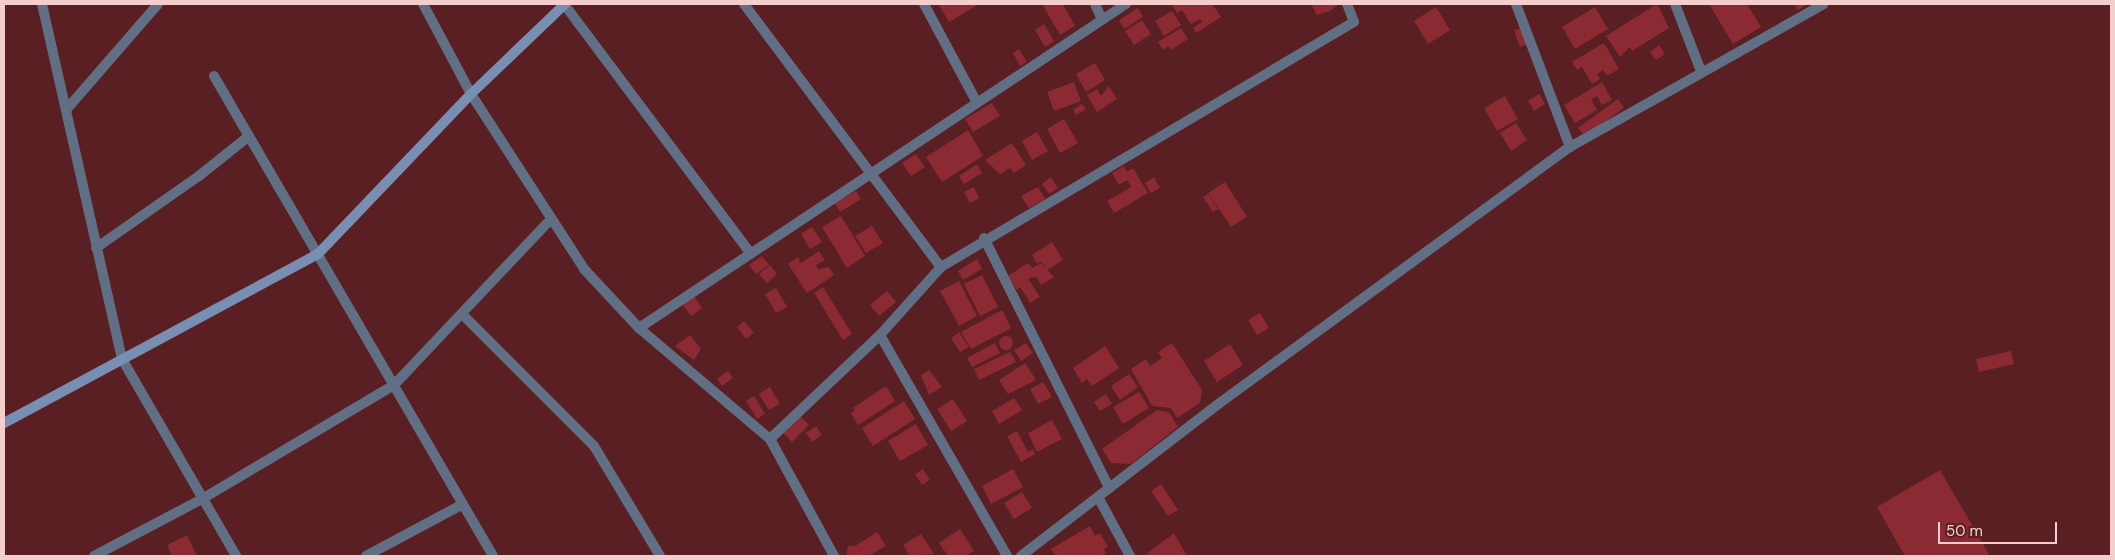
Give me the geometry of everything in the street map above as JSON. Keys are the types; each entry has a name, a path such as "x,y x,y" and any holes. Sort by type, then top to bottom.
{"street":[{"path":"42,4 122,359 236,556"},
{"path":"66,110 158,4"},
{"path":"423,4 471,94 550,220 584,269 640,328 770,439 834,556"},
{"path":"4,423 318,254 471,94 564,4 751,254"},
{"path":"744,4 869,175 941,267"},
{"path":"924,4 977,103"},
{"path":"1095,4 1102,20"},
{"path":"640,328 1126,4"},
{"path":"770,439 880,335 941,267 984,238 1354,22 1347,4"},
{"path":"1516,4 1570,147"},
{"path":"1675,4 1701,71"},
{"path":"1021,556 1217,405 1570,147 1701,71 1824,4"},
{"path":"214,76 493,556"},
{"path":"96,248 199,176 249,136"},
{"path":"94,556 202,499 394,386 550,220"},
{"path":"984,238 1109,488"},
{"path":"462,314 594,446 660,556"},
{"path":"880,335 1007,556"},
{"path":"1098,497 1130,556"},
{"path":"366,556 463,504"}],"building":[{"path":"938,4 979,4 949,22"},
{"path":"1042,4 1063,4 1075,26 1060,35"},
{"path":"1171,4 1212,4 1221,17 1196,33 1193,28 1202,22 1200,19 1191,24 1182,10 1177,13"},
{"path":"1311,4 1339,4 1330,11 1317,15"},
{"path":"1657,4 1669,28 1632,51 1630,47 1620,57 1606,36"},
{"path":"1709,4 1747,4 1761,27 1733,44"},
{"path":"1794,4 1808,4 1798,10"},
{"path":"1436,7 1450,30 1428,44 1414,21"},
{"path":"1595,7 1608,29 1575,49 1562,27"},
{"path":"1138,8 1143,17 1124,29 1119,20"},
{"path":"1172,11 1181,25 1164,36 1155,21"},
{"path":"1142,20 1151,34 1134,45 1125,31"},
{"path":"1044,24 1054,41 1045,47 1035,30"},
{"path":"1181,28 1188,39 1171,50 1168,46 1163,50 1158,42"},
{"path":"1521,28 1527,44 1520,47 1514,30"},
{"path":"1604,43 1619,69 1607,76 1603,70 1597,74 1600,79 1592,84 1582,67 1577,70 1572,62"},
{"path":"1659,45 1665,54 1656,60 1650,52"},
{"path":"1019,49 1027,62 1020,66 1013,53"},
{"path":"1095,63 1105,80 1086,92 1076,74"},
{"path":"1074,82 1081,101 1054,111 1047,92"},
{"path":"1602,82 1612,100 1602,105 1597,96 1591,99 1597,110 1575,123 1564,105"},
{"path":"1109,86 1117,99 1097,112 1087,95 1097,89 1101,96"},
{"path":"1539,94 1545,104 1534,111 1528,101"},
{"path":"1505,96 1518,119 1497,131 1484,108"},
{"path":"1618,99 1624,108 1585,136 1578,128"},
{"path":"992,103 1000,116 973,132 965,119"},
{"path":"1082,104 1086,109 1076,115 1073,110"},
{"path":"1064,119 1078,143 1060,153 1047,129"},
{"path":"1516,123 1527,140 1511,151 1500,133"},
{"path":"968,130 983,156 942,182 926,157"},
{"path":"1037,132 1048,151 1032,160 1022,141"},
{"path":"1012,143 1026,165 1014,173 1010,168 1000,174 985,160"},
{"path":"916,154 925,167 911,176 902,163"},
{"path":"977,164 982,173 964,184 959,176"},
{"path":"1124,166 1127,172 1133,168 1148,193 1114,213 1107,201 1131,187 1127,180 1119,185 1112,173"},
{"path":"1051,177 1058,188 1049,194 1042,184"},
{"path":"1154,177 1160,188 1151,193 1145,183"},
{"path":"1225,182 1247,217 1231,227 1208,193"},
{"path":"974,187 979,198 970,203 964,192"},
{"path":"1038,187 1045,199 1029,208 1021,196"},
{"path":"856,191 861,199 840,212 835,203"},
{"path":"1208,194 1218,209 1213,212 1203,197"},
{"path":"841,216 865,256 847,268 822,227"},
{"path":"872,226 883,243 866,253 855,236"},
{"path":"812,227 822,242 810,249 801,234"},
{"path":"1052,242 1063,260 1047,270 1041,261 1037,264 1032,255"},
{"path":"819,251 825,260 816,265 818,269 829,267 834,275 807,293 788,264 798,257 801,263"},
{"path":"762,256 769,265 756,274 749,265"},
{"path":"977,259 982,269 963,280 958,271"},
{"path":"1028,263 1032,268 1041,263 1054,277 1041,285 1036,277 1030,278 1017,290 1008,276"},
{"path":"770,265 777,274 767,283 759,274"},
{"path":"982,275 998,307 980,316 964,284"},
{"path":"1029,280 1040,297 1030,303 1020,286"},
{"path":"959,281 977,316 959,326 940,291"},
{"path":"823,287 852,334 843,340 814,293"},
{"path":"776,288 787,307 776,313 765,294"},
{"path":"887,291 896,302 879,316 870,305"},
{"path":"694,296 702,308 691,316 682,304"},
{"path":"1002,310 1011,328 971,349 961,332"},
{"path":"1260,313 1269,328 1257,335 1248,320"},
{"path":"744,321 754,333 746,339 737,327"},
{"path":"959,332 969,347 960,352 951,338"},
{"path":"690,335 701,349 694,360 675,346"},
{"path":"1003,336 1009,336 1013,343 1009,350 1003,350 999,346 999,340"},
{"path":"995,343 1000,353 972,367 967,358"},
{"path":"1026,343 1033,353 1021,361 1014,350"},
{"path":"1172,343 1202,390 1200,403 1177,418 1171,408 1152,406 1131,369 1146,359 1150,366 1162,358 1158,352"},
{"path":"1230,344 1243,365 1217,382 1204,361"},
{"path":"1105,346 1119,368 1092,386 1087,379 1082,383 1073,368"},
{"path":"2011,351 2014,364 1979,372 1976,359"},
{"path":"1010,352 1016,362 979,380 974,369"},
{"path":"1025,363 1036,380 1008,394 999,380"},
{"path":"929,370 942,387 929,395 921,375"},
{"path":"728,371 733,378 722,386 717,379"},
{"path":"1129,374 1138,387 1120,400 1111,386"},
{"path":"1043,382 1052,397 1038,404 1030,389"},
{"path":"886,386 895,401 858,425 851,413 855,410 853,408"},
{"path":"770,387 780,404 769,410 759,394"},
{"path":"1139,392 1149,408 1123,424 1113,407"},
{"path":"1106,394 1112,404 1100,411 1094,402"},
{"path":"754,396 765,414 757,419 746,401"},
{"path":"1014,398 1022,410 999,424 992,411"},
{"path":"953,399 967,421 951,431 937,409"},
{"path":"904,401 915,419 873,446 862,428"},
{"path":"1157,410 1169,412 1178,427 1131,464 1111,463 1102,449"},
{"path":"800,416 809,425 792,442 783,433"},
{"path":"1052,420 1062,439 1037,452 1028,433"},
{"path":"916,424 928,445 900,461 888,441"},
{"path":"816,426 822,435 812,442 806,433"},
{"path":"1017,431 1028,452 1033,449 1035,454 1021,462 1007,436"},
{"path":"923,469 930,480 922,485 915,474"},
{"path":"1013,469 1023,487 991,504 982,486"},
{"path":"1940,470 1990,556 1905,556 1877,507"},
{"path":"1161,484 1178,510 1168,516 1151,491"},
{"path":"1022,492 1032,508 1014,519 1004,503"},
{"path":"1090,526 1095,536 1100,533 1108,547 1104,549 1106,553 1101,556 1055,556 1051,549"},
{"path":"960,529 974,551 965,556 948,556 939,543"},
{"path":"877,532 886,546 868,556 846,556 848,546 855,546"},
{"path":"1174,533 1187,556 1144,556"},
{"path":"921,534 934,554 910,556 903,545"},
{"path":"187,535 197,556 172,556 167,545"}]}
